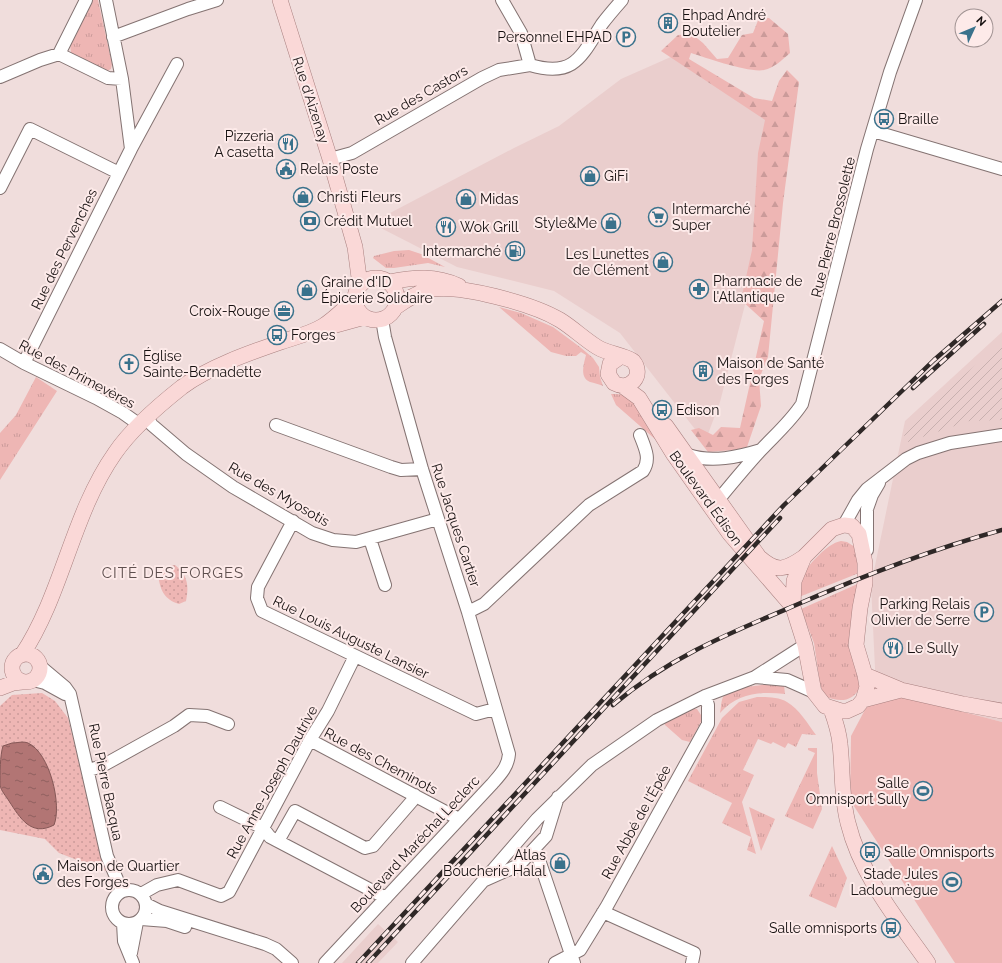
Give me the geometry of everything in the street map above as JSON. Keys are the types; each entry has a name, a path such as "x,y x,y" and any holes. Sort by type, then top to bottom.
{"main road":[{"name":"Rue d'Aizenay","path":"280,0 330,159 355,247 358,292"},
{"name":"Rue d'Aizenay","path":"355,247 382,280"},
{"name":"Boulevard Édison","path":"382,280 425,277 440,279 471,292 519,303 540,310 560,320 596,347 620,357 628,358 636,364 638,369 630,383 618,386 610,380 608,369 596,347"},
{"path":"324,326 370,279 382,280 397,294 396,307 388,317 382,319 370,319 365,317 360,312 358,292"},
{"name":"Boulevard Édison","path":"396,307 415,294 429,290 471,292"},
{"path":"0,679 17,661 41,624 74,538 100,479 116,452 143,422 191,381 233,360 324,326 336,325 365,317"},
{"path":"608,369 613,361 620,357"},
{"name":"Boulevard Édison","path":"630,383 652,405 759,557 771,567 785,569 804,558"},
{"name":"Boulevard Édison","path":"630,383 674,455 723,524 756,566 794,607"},
{"path":"840,744 858,705 867,687 856,645 860,608 865,583 865,563 859,534 852,526 844,525 832,529 804,558 794,581 794,607 806,645 814,692 819,700 831,709 841,711 858,705 901,690"},
{"path":"0,688 13,682 28,681 39,674 38,662 42,632 41,624"},
{"path":"17,661 30,655 38,662"},
{"path":"17,661 14,674 28,681"},
{"path":"865,675 901,690 1002,711"},
{"path":"831,709 840,744 841,769 848,824 865,870 874,886 928,963"}],"street":[{"path":"59,54 86,0"},
{"path":"113,37 188,9 217,0"},
{"path":"502,0 521,33 530,65 546,70 559,69 576,62 622,0"},
{"name":"Rue Pierre Brossolette","path":"719,499 761,450 793,418 802,404 873,131 890,72 916,0"},
{"path":"107,1 122,79 131,149"},
{"path":"0,77 40,60 59,54 108,78 122,79"},
{"name":"Rue des Pervenches","path":"24,363 119,172 177,64"},
{"name":"Rue des Castors","path":"330,159 352,152 499,70 530,65"},
{"path":"0,188 30,129 119,172"},
{"path":"873,131 1002,169"},
{"name":"Rue Jacques Cartier","path":"382,319 385,337 422,469 468,612 495,709 505,738"},
{"name":"Rue des Primevères","path":"0,349 24,363 143,422"},
{"name":"Rue des Myosotis","path":"143,422 152,425 186,454 233,487 312,533 333,540 356,542 438,519"},
{"path":"276,425 391,467 401,470 422,469"},
{"path":"468,612 484,604 589,504 643,471 647,465 648,456 640,435"},
{"path":"844,525 867,489 882,479 906,459 934,447 980,437 1002,435"},
{"name":"Rue Pierre Brossolette","path":"688,455 699,457 734,458 761,450"},
{"path":"865,563 867,551 867,509 872,495 882,479"},
{"path":"719,499 723,524"},
{"name":"Rue Louis Auguste Lansier","path":"293,521 258,587 257,598 262,611 476,714 495,709"},
{"path":"370,539 385,585"},
{"path":"412,963 500,860 559,796 592,765 657,720 705,696 755,677 806,645"},
{"name":"Rue Anne-Joseph Dautrive","path":"143,899 157,884 178,880 221,896 229,892 310,740 328,711 355,656"},
{"name":"Rue Pierre Bacqua","path":"38,662 66,687 72,700 107,856 122,891"},
{"path":"755,677 788,680 814,692"},
{"path":"28,681 50,685 72,700"},
{"name":"Rue Abbé de l'Épée","path":"555,963 573,958 580,950 603,912 708,724 708,705 705,696"},
{"path":"88,770 102,766 174,726 189,715 207,716 228,724"},
{"name":"Boulevard Maréchal Leclerc","path":"325,963 504,769 509,761 505,738"},
{"name":"Rue des Cheminots","path":"310,740 459,819"},
{"path":"278,841 295,811 365,848 373,846 412,801 415,795"},
{"path":"484,880 519,865 546,836 559,796"},
{"path":"220,807 263,828 270,837 386,898"},
{"path":"535,848 573,958"},
{"path":"281,963 273,956 258,949 167,922 139,921 130,924 123,923 114,915 111,906 114,897 122,891 134,890 143,899 160,911 266,944 276,949 292,963"},
{"path":"132,958 139,921 145,912 143,899"},
{"path":"603,912 694,953 692,963"},
{"path":"123,923 124,941 132,958"}],"shaded area":[{"path":"673,56 779,120 747,297 720,402 705,442 620,333 554,291 457,267 371,223 559,126 621,79"},
{"path":"1002,332 1002,722 876,689 871,585 905,421"},
{"path":"1002,342 1002,420 969,421 908,442 904,435 906,426"},
{"path":"378,924 398,942 378,963 342,963"}],"green space":[{"path":"93,0 98,0 112,64 111,69 107,71 71,53 70,44"},
{"path":"759,18 769,18 788,34 790,53 775,66 764,70 749,69 691,53 689,59 754,98 772,101 779,81 787,70 799,82 783,203 768,357 759,379 761,406 747,447 708,452 691,430 699,428 713,435 721,427 740,428 764,321 741,300 752,250 758,153 765,120 661,51 678,35 692,34 703,43 717,59 728,58 742,35 753,33"},
{"path":"409,250 421,254 445,267 428,263 386,268 373,258 374,256 394,251"},
{"path":"499,307 521,313 553,327 580,347 593,358 599,367 603,386 590,382 584,377 583,370 586,355 581,352 576,356 566,356 551,352"},
{"path":"36,377 57,391 0,480 0,433 16,415"},
{"path":"611,394 624,395 636,405 651,428 656,440 616,405"},
{"path":"841,541 847,542 855,547 859,573 799,597 798,585 804,572 822,552 835,543"},
{"path":"175,565 183,573 187,586 186,601 179,604 169,599 163,593 158,574 164,567"},
{"path":"862,582 860,688 849,699 840,700 824,696 820,684 814,643 801,609"},
{"path":"770,684 784,685 785,694 758,693 742,697 727,706 720,713 723,697 732,691"},
{"name":"Stade Jules Ladoumègue","path":"876,689 1002,722 1002,963 955,963 850,800 851,736"},
{"path":"42,693 55,701 68,718 106,871 59,853 45,839 0,830 0,706 12,695"},
{"path":"757,697 768,697 784,700 799,713 816,735 802,734 796,747 788,743 785,748 773,742 771,744 758,739 743,770 754,775 742,802 756,854 747,850 751,837 722,823 732,803 688,781 722,718 739,702"},
{"path":"693,709 697,709 703,718 690,742 682,740 665,725 664,722"},
{"path":"808,748 817,748 817,773 822,809 813,829 785,816 815,753 808,750"},
{"path":"749,807 775,819 761,851"},
{"path":"832,846 847,878 836,908 809,896"}],"water":[{"path":"12,743 28,743 36,749 48,768 55,793 56,816 54,825 39,829 27,824 17,814 1,789 0,776 2,750 3,746"}],"railway":[{"path":"358,963 784,505 934,360 1002,301"},
{"path":"913,388 984,324"},
{"path":"368,963 780,518"},
{"path":"613,705 654,674 719,638 894,565 948,546 1002,530"}],"place":[{"name":"Ehpad André Boutelier","path":"668,23"},
{"name":"Personnel EHPAD","path":"626,37"},
{"name":"Braille","path":"884,119"},
{"name":"Pizzeria A casetta","path":"288,144"},
{"name":"Relais Poste","path":"286,169"},
{"name":"GiFi","path":"590,176"},
{"name":"Christi Fleurs","path":"303,197"},
{"name":"Midas","path":"466,199"},
{"name":"Intermarché Super","path":"658,217"},
{"name":"Crédit Mutuel","path":"310,221"},
{"name":"Style&Me","path":"611,223"},
{"name":"Wok Grill","path":"446,227"},
{"name":"Intermarché","path":"515,251"},
{"name":"Les Lunettes de Clément","path":"663,262"},
{"name":"Pharmacie de l'Atlantique","path":"699,289"},
{"name":"Graine d'ID Épicerie Solidaire","path":"307,290"},
{"name":"Croix-Rouge","path":"284,311"},
{"name":"Forges","path":"277,335"},
{"name":"Église Sainte-Bernadette","path":"129,364"},
{"name":"Maison de Santé des Forges","path":"703,371"},
{"name":"Edison","path":"662,410"},
{"name":"Parking Relais Olivier de Serre","path":"984,612"},
{"name":"Le Sully","path":"893,648"},
{"name":"Salle Omnisport Sully","path":"923,791"},
{"name":"Salle Omnisports","path":"870,852"},
{"name":"Atlas Boucherie Halal","path":"560,863"},
{"name":"Maison de Quartier des Forges","path":"43,874"},
{"name":"Stade Jules Ladoumègue","path":"952,882"},
{"name":"Salle omnisports","path":"891,928"}],"district":[{"name":"CITÉ DES FORGES","path":"173,573"}]}
